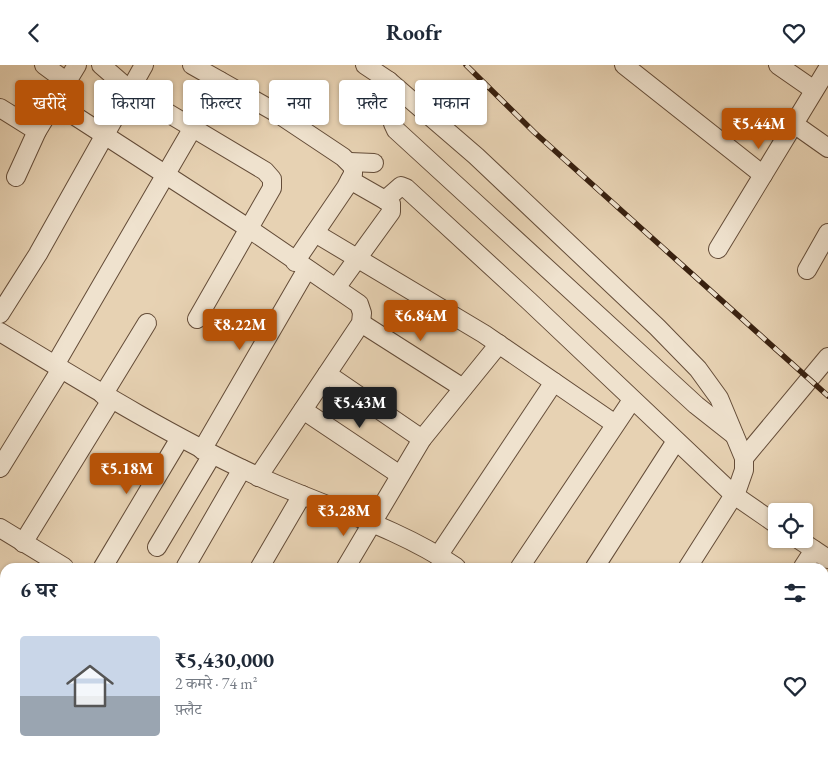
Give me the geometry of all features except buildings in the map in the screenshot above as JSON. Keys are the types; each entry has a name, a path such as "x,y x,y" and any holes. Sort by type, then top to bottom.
{"street":[{"path":"44,65 64,80"},
{"path":"68,80 78,65"},
{"path":"101,65 118,80"},
{"path":"136,80 144,65"},
{"path":"365,65 388,80"},
{"path":"624,65 763,175"},
{"path":"778,65 814,90"},
{"path":"718,249 828,68"},
{"path":"0,468 190,129 207,71 276,113 350,162 353,167 350,180 315,233 301,265 158,547"},
{"path":"405,95 476,156 650,320 698,369 719,398 744,458 742,478 734,495 691,563"},
{"path":"0,108 38,131"},
{"path":"173,118 265,171 272,179 272,189 197,319"},
{"path":"84,121 248,228 359,304 362,313 361,323 258,477"},
{"path":"794,124 828,148"},
{"path":"16,177 42,125"},
{"path":"0,314 38,254 112,125"},
{"path":"394,125 696,405 736,437"},
{"path":"350,162 374,163"},
{"path":"336,288 390,212 390,204 385,200 350,180"},
{"path":"385,200 397,188 401,186 406,188 529,301 734,495 768,518"},
{"path":"315,233 499,344 615,423"},
{"path":"807,270 828,233"},
{"path":"23,543 147,323"},
{"path":"361,323 463,388"},
{"path":"0,331 107,397 180,438 258,477 403,536 444,562 554,382"},
{"path":"348,563 422,439 499,344"},
{"path":"744,458 828,357"},
{"path":"327,374 422,439"},
{"path":"523,563 632,400"},
{"path":"303,410 400,475"},
{"path":"105,563 180,438"},
{"path":"598,563 676,441"},
{"path":"188,563 242,469"},
{"path":"262,563 302,495"},
{"path":"0,529 57,563"},
{"path":"809,563 821,554"}],"railway":[{"path":"466,65 534,132 828,396"}]}
